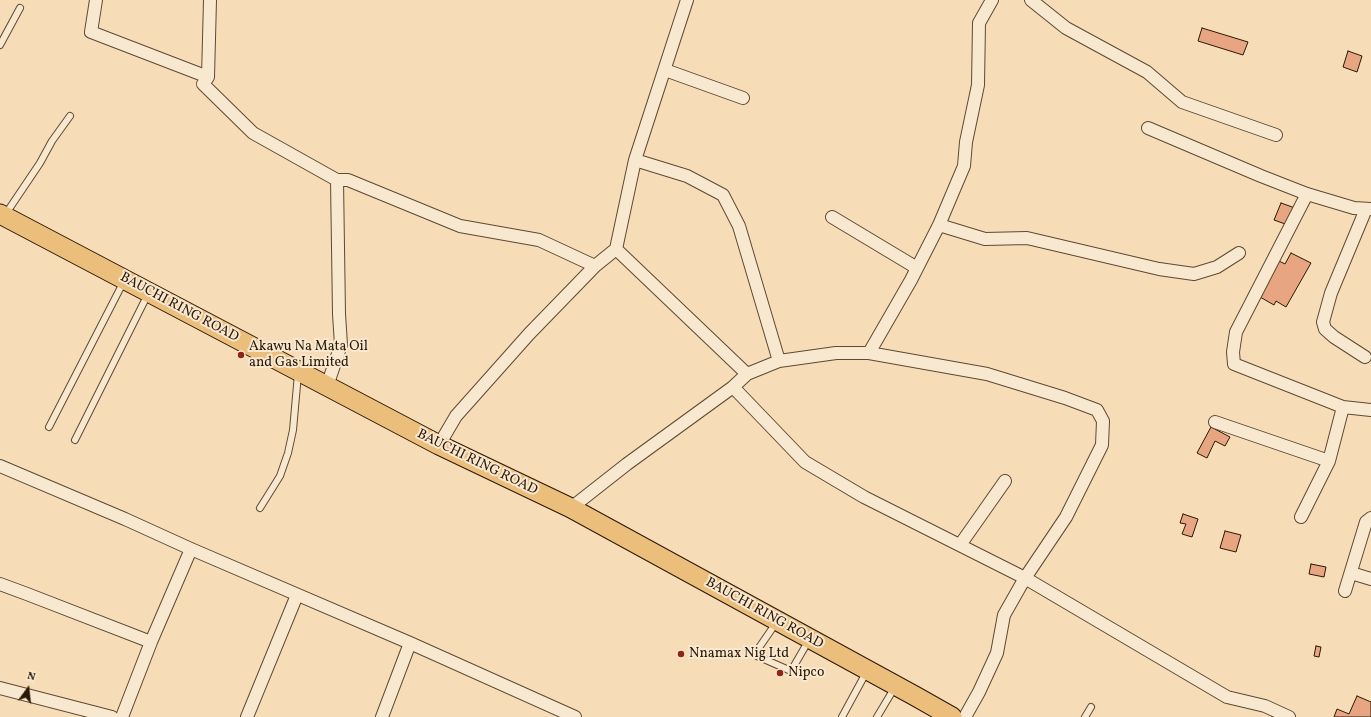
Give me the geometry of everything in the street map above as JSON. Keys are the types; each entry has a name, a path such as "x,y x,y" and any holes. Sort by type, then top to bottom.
{"main road":[{"name":"BAUCHI RING ROAD","path":"2,215 439,445 571,508 952,717"}],"street":[{"path":"96,0 91,32 208,77"},
{"path":"210,0 208,77 203,84 253,133 337,180 348,180 460,226 539,240 595,266"},
{"path":"439,445 460,411 529,334 595,266 616,249 635,160 687,0"},
{"path":"869,353 917,268 939,225 964,166 966,142 978,84 979,22 992,0"},
{"path":"1031,0 1066,28 1147,72 1182,102 1276,135"},
{"path":"665,70 743,98"},
{"path":"1148,128 1306,194 1354,208 1368,209 1331,293 1323,322 1325,329 1334,337 1365,356"},
{"path":"635,160 687,176 723,195 739,226 778,361"},
{"path":"327,386 342,345 339,314 337,180"},
{"path":"1306,194 1236,332 1233,352 1234,364 1343,407 1371,410"},
{"path":"832,217 917,268"},
{"path":"939,225 985,239 1027,238 1159,269 1194,274 1217,267 1240,253"},
{"path":"616,249 747,374"},
{"path":"571,508 627,464 733,387 747,374 778,361 836,353 869,353 986,374 1064,398 1096,410 1104,421 1102,444 1066,517 1025,578 1004,615 997,653 992,666 965,717"},
{"path":"733,387 805,462 864,497 1025,578 1227,697 1265,706 1289,717"},
{"path":"1301,517 1329,461 1343,407"},
{"path":"1215,422 1329,461"},
{"path":"0,466 410,643 575,717"},
{"path":"960,545 1005,481"},
{"path":"1345,591 1366,522 1371,518"},
{"path":"122,717 151,642 191,549"},
{"path":"1351,573 1371,579"},
{"path":"0,584 151,642"},
{"path":"247,717 297,595"},
{"path":"382,717 410,643"},
{"path":"0,688 112,717"}],"lane":[{"path":"0,45 20,8"},
{"path":"2,215 40,163 52,141 70,116"},
{"path":"49,427 124,279"},
{"path":"75,440 148,292"},
{"path":"260,508 280,476 288,453 293,430 299,370"},
{"path":"778,621 756,652 757,656 791,670 809,638"},
{"path":"842,717 867,670"},
{"path":"878,717 896,685"},
{"path":"1085,717 1091,707"}],"building":[{"path":"1202,28 1248,42 1243,55 1198,41"},
{"path":"1348,51 1362,56 1357,72 1343,67"},
{"path":"1281,203 1295,208 1288,225 1274,220"},
{"path":"1291,253 1311,263 1286,307 1276,301 1274,305 1260,297 1279,261 1285,264"},
{"path":"1211,427 1230,437 1225,446 1215,441 1207,458 1197,453"},
{"path":"1183,514 1198,519 1192,537 1182,534 1186,524 1180,523"},
{"path":"1225,531 1241,535 1236,552 1220,548"},
{"path":"1311,564 1326,567 1324,577 1309,574"},
{"path":"1316,646 1321,647 1319,657 1314,656"},
{"path":"1357,696 1371,702 1371,717 1334,717 1337,709 1349,714"}],"place":[{"name":"Akawu Na Mata Oil and Gas Limited","path":"241,355"},
{"name":"Nnamax Nig Ltd","path":"681,654"},
{"name":"Nipco","path":"780,673"}]}
